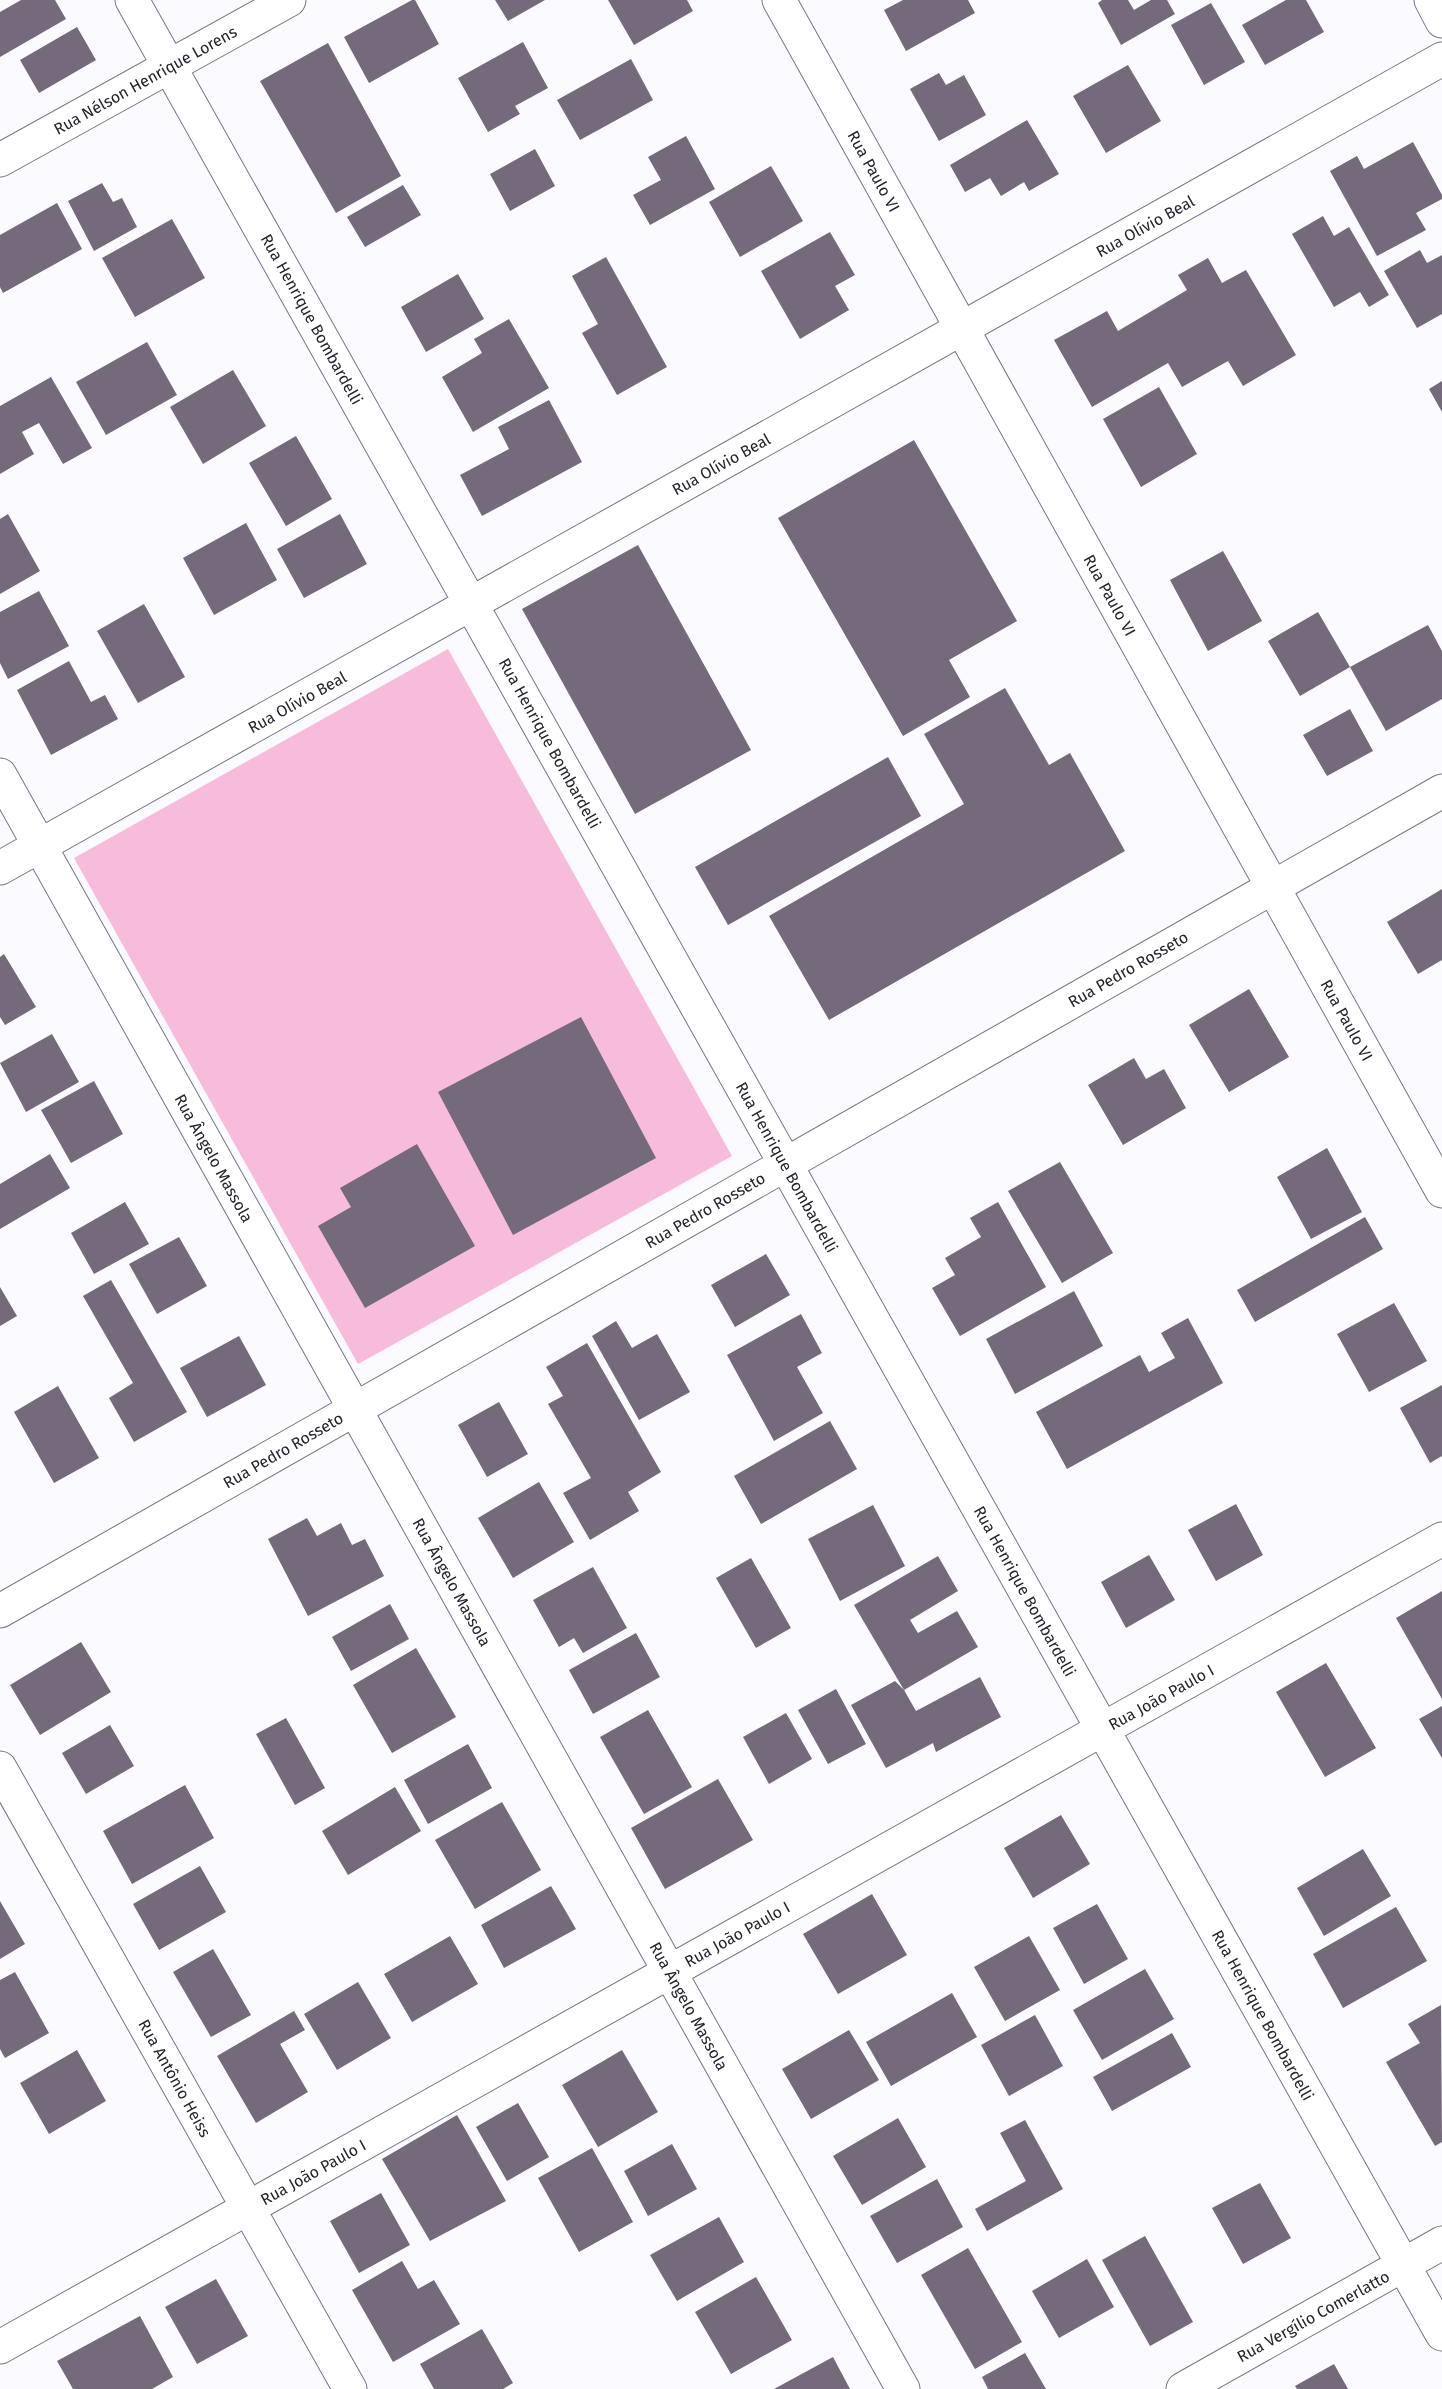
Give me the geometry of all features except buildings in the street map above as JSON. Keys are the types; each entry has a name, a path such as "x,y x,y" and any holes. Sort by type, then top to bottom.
{"street":[{"name":"Rua Henrique Bombardelli","path":"132,0 1442,2334"},
{"name":"Rua Nélson Henrique Lorens","path":"0,160 289,0"},
{"name":"Rua Paulo VI","path":"779,0 1442,1191"},
{"path":"1431,0 1442,21"},
{"name":"Rua Olívio Beal","path":"0,868 1442,59"},
{"name":"Rua Ângelo Massola","path":"0,775 903,2389"},
{"name":"Rua Pedro Rosseto","path":"0,1611 1442,791"},
{"name":"Rua João Paulo I","path":"0,2348 1442,1539"},
{"name":"Rua Antônio Heiss","path":"0,1768 350,2389"},
{"name":"Rua Vergílio Comerlatto","path":"1183,2389 1442,2243"}],"shaded area":[{"path":"448,649 732,1156 358,1364 74,858"}]}
